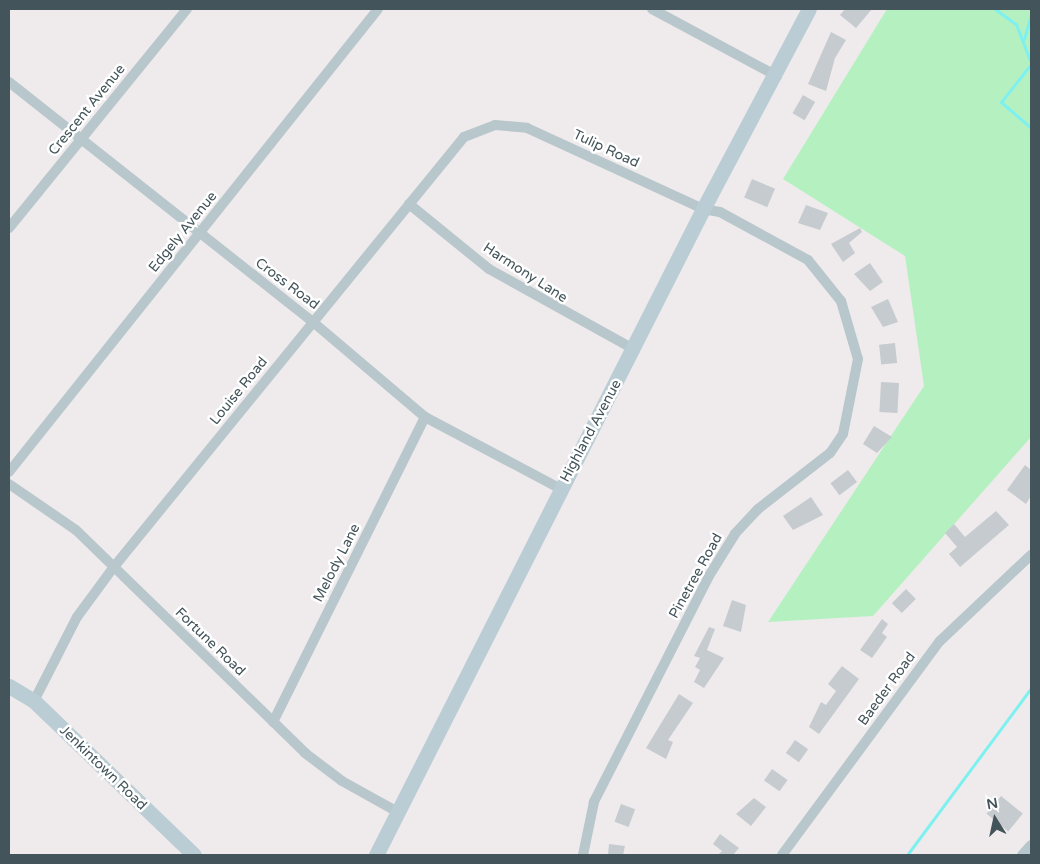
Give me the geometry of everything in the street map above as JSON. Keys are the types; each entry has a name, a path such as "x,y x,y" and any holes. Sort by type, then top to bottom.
{"street":[{"name":"Crescent Avenue","path":"9,228 187,9"},
{"name":"Edgely Avenue","path":"9,472 378,9"},
{"path":"652,9 777,76"},
{"name":"Highland Avenue","path":"376,855 561,489 635,350 702,209 777,76 809,9"},
{"name":"Cross Road","path":"9,82 198,235 313,322 425,417 561,489"},
{"name":"Tulip Road","path":"495,125 528,128 702,209"},
{"name":"Louise Road","path":"34,701 78,617 113,568 464,137 495,125"},
{"name":"Harmony Lane","path":"409,204 490,269 635,350"},
{"name":"Pinetree Road","path":"583,855 594,802 709,576 735,534 758,509 830,453 843,434 856,382 853,328 824,278 784,244 720,212 702,209"},
{"name":"Melody Lane","path":"273,722 425,417"},
{"name":"Fortune Road","path":"9,484 76,530 273,722 342,781 398,812"},
{"name":"Baeder Road","path":"782,855 940,641 1031,555"},
{"name":"Jenkintown Road","path":"9,686 34,701 194,855"},
{"path":"1022,855 1031,844"}],"green space":[{"path":"887,9 1031,9 1031,437 873,616 768,622 924,386 905,256 783,179"}],"building":[{"path":"845,9 872,9 856,28 840,15"},
{"path":"831,32 846,40 835,58 826,91 808,84"},
{"path":"803,95 815,102 805,120 792,113"},
{"path":"752,179 775,189 767,207 744,197"},
{"path":"806,205 828,213 820,230 798,223"},
{"path":"860,228 862,232 849,243 855,253 843,262 831,244"},
{"path":"870,263 883,282 870,291 854,274"},
{"path":"888,299 898,322 883,327 871,307"},
{"path":"895,343 897,363 881,365 879,345"},
{"path":"881,382 899,383 897,413 879,412"},
{"path":"874,426 892,437 877,453 863,444"},
{"path":"1025,465 1031,470 1031,496 1026,504 1007,490"},
{"path":"848,470 857,482 839,495 830,483"},
{"path":"811,497 823,515 793,530 783,516"},
{"path":"996,511 1009,525 960,567 949,554 957,547 945,533 954,524 965,537"},
{"path":"906,589 916,599 902,613 892,603"},
{"path":"732,600 746,605 741,632 723,626"},
{"path":"882,619 888,624 882,633 887,637 872,658 860,650"},
{"path":"709,627 715,629 707,650 724,658 704,688 694,682 700,670 695,667 700,658 694,656"},
{"path":"842,666 859,679 819,734 809,727 821,702 826,705 836,691 828,684"},
{"path":"679,694 693,703 668,740 673,742 666,759 646,748"},
{"path":"795,740 808,749 799,762 786,753"},
{"path":"772,769 788,780 780,791 764,780"},
{"path":"1001,796 1023,814 1008,831 987,814"},
{"path":"754,798 766,807 751,826 736,814"},
{"path":"621,804 635,809 629,827 615,822"},
{"path":"720,834 739,848 733,855 718,855 722,851 713,844"},
{"path":"609,844 625,846 623,855 608,855"}],"waterway":[{"path":"995,9 1016,24 1031,63"},
{"path":"1024,39 1031,15"},
{"path":"1031,64 1001,102 1031,128"},
{"path":"907,855 1031,688"}]}
